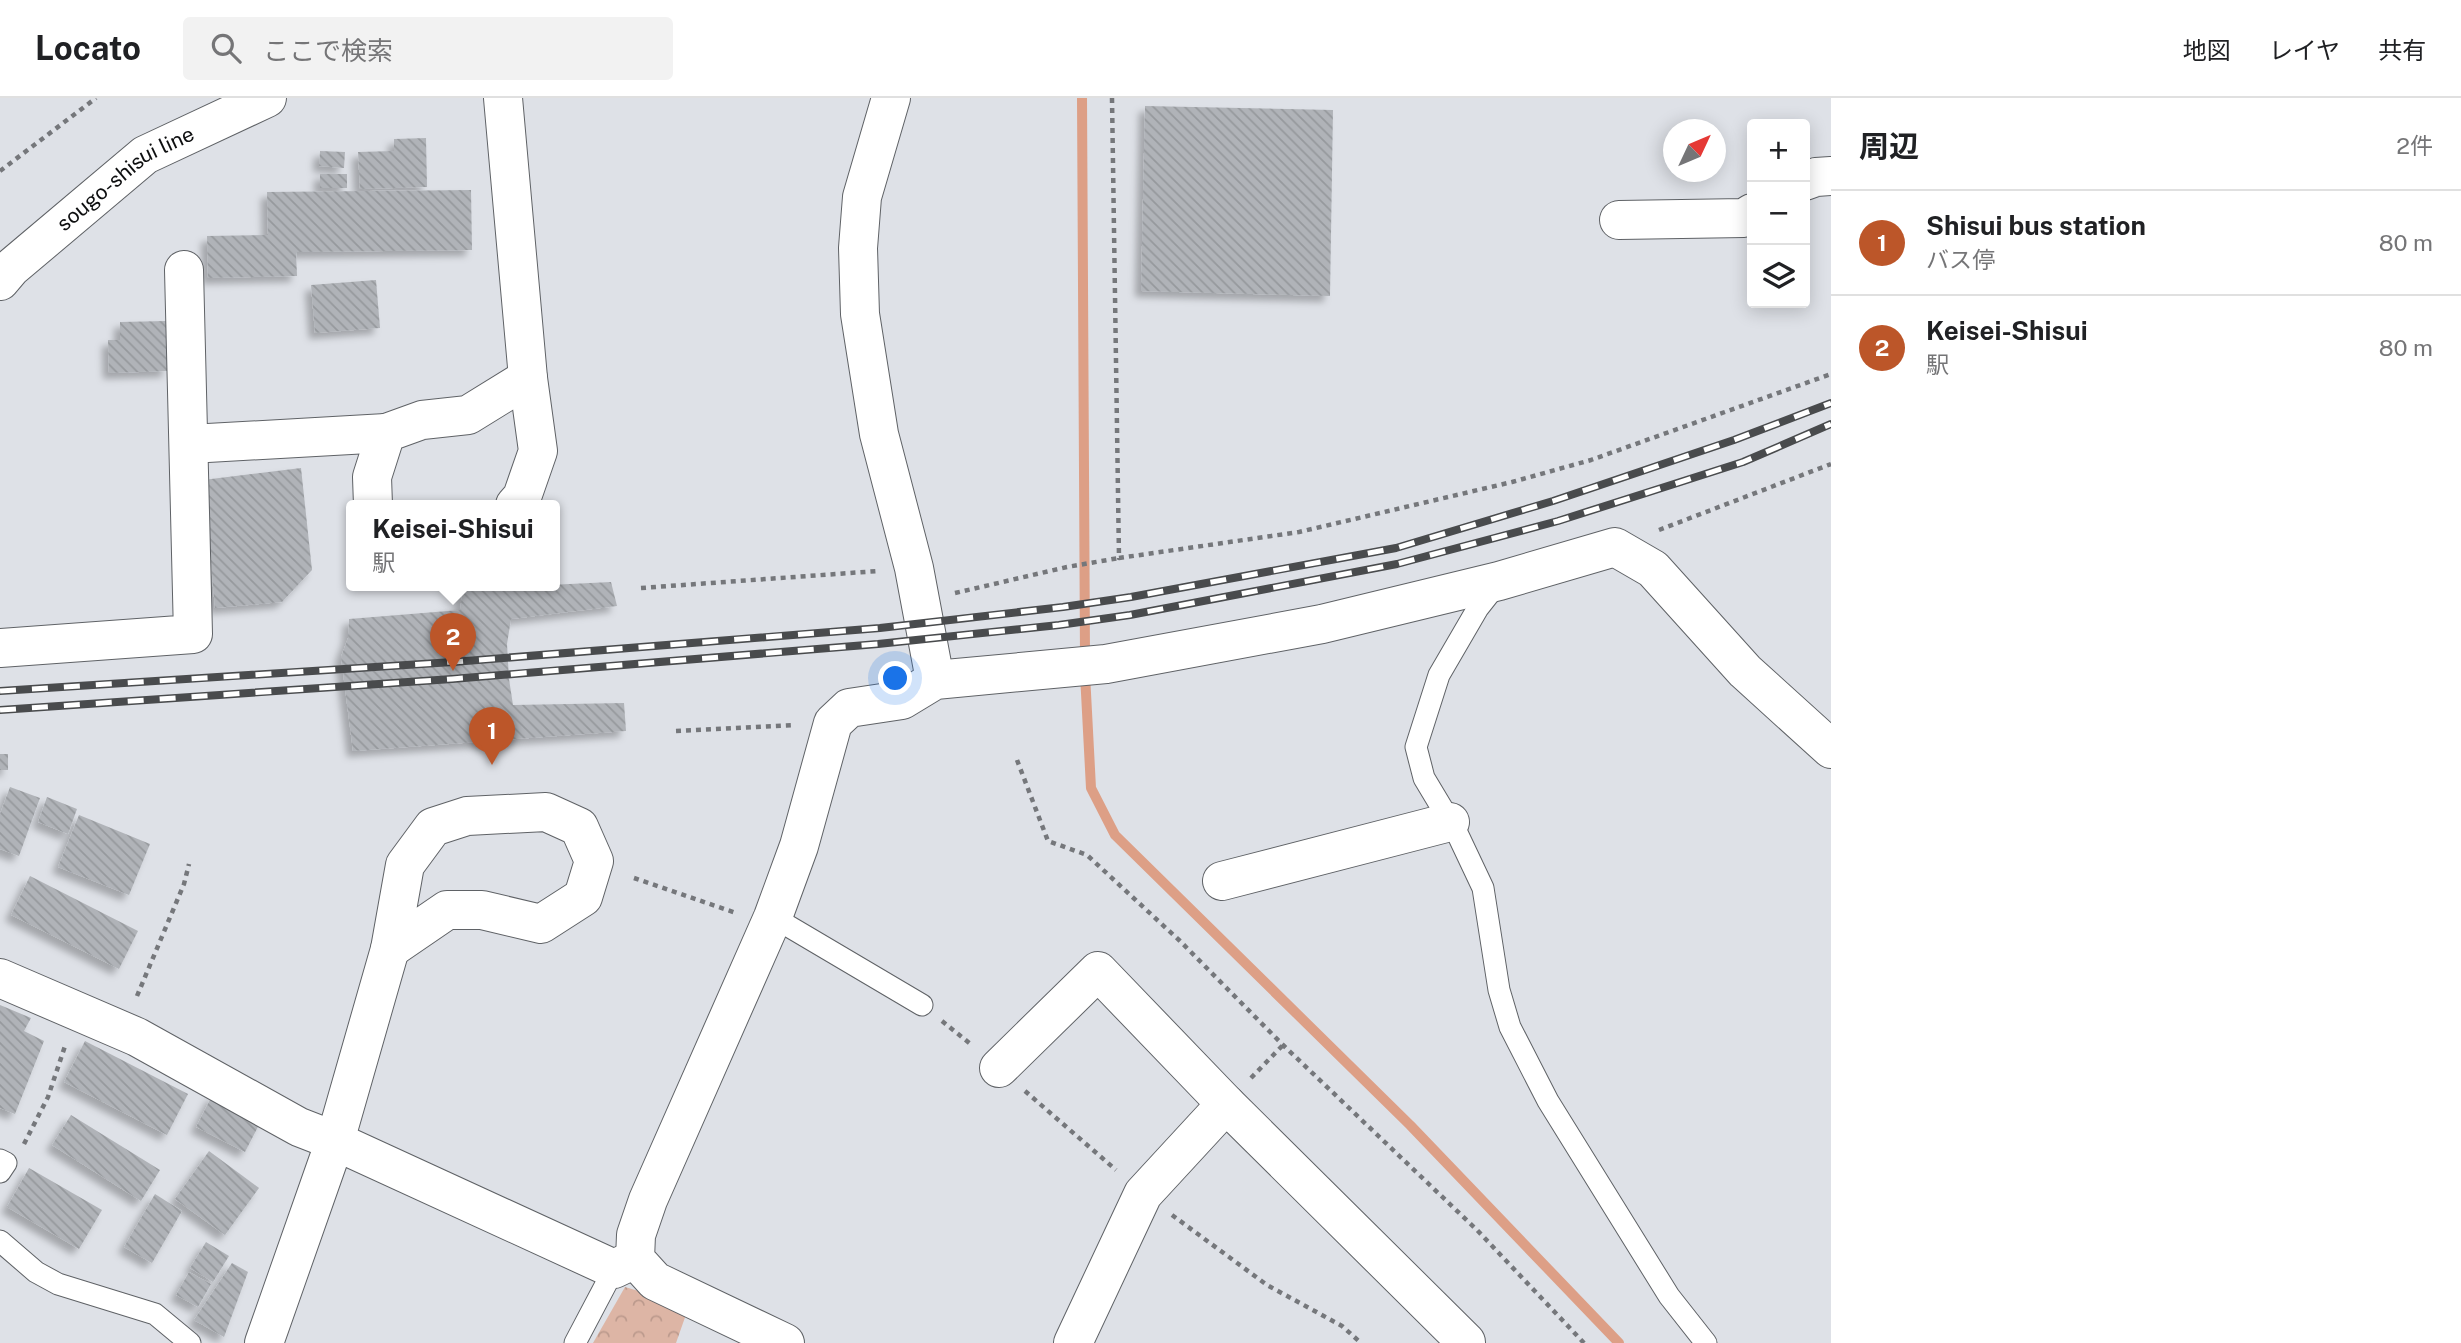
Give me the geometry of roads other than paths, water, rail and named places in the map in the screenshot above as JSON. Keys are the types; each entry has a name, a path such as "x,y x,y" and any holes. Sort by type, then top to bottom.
{"street":[{"name":"sougo-shisui line","path":"0,281 11,268 145,155 267,98"},
{"path":"503,98 528,379 538,451 519,500"},
{"path":"891,98 862,197 858,248 860,314 879,434 917,585 935,680"},
{"path":"1810,179 1831,176"},
{"path":"1619,220 1747,216"},
{"path":"0,648 193,634 184,270"},
{"path":"190,444 386,433 422,420 468,415 528,379"},
{"path":"373,500 372,477 386,433"},
{"path":"624,1264 648,1200 771,920 799,846 833,723 849,708 902,700 935,680 1106,664 1322,624 1499,581 1615,547 1653,569 1745,671 1831,749"},
{"path":"264,1343 335,1141 390,949 405,865 433,827 467,816 546,811 579,827 594,861 583,897 541,923 482,910 447,910 390,949"},
{"path":"1222,881 1450,822"},
{"path":"999,1068 1098,971 1226,1104 1466,1342"},
{"path":"0,978 137,1037 299,1127 624,1264 785,1343"},
{"path":"1073,1343 1143,1194 1226,1104"}],"lane":[{"path":"1499,581 1478,608 1439,675 1416,747 1424,778 1470,857 1483,888 1499,990 1510,1027 1548,1101 1668,1296 1706,1343"},
{"path":"771,920 922,1005"},
{"path":"0,1241 36,1272 58,1284 155,1314 190,1343"},
{"path":"575,1343 624,1264"}],"waterway":[{"path":"1082,98 1085,658"},
{"path":"1085,674 1091,788 1115,835 1410,1125 1619,1343"}],"railway":[{"path":"0,691 453,662 880,628 1131,597 1396,548 1553,501 1734,440 1831,403"},
{"path":"0,710 452,679 878,644 1130,615 1397,564 1558,521 1743,462 1831,424"}],"place":[{"name":"Keisei-Shisui","path":"453,671"},
{"name":"Shisui bus station","path":"492,765"}]}
